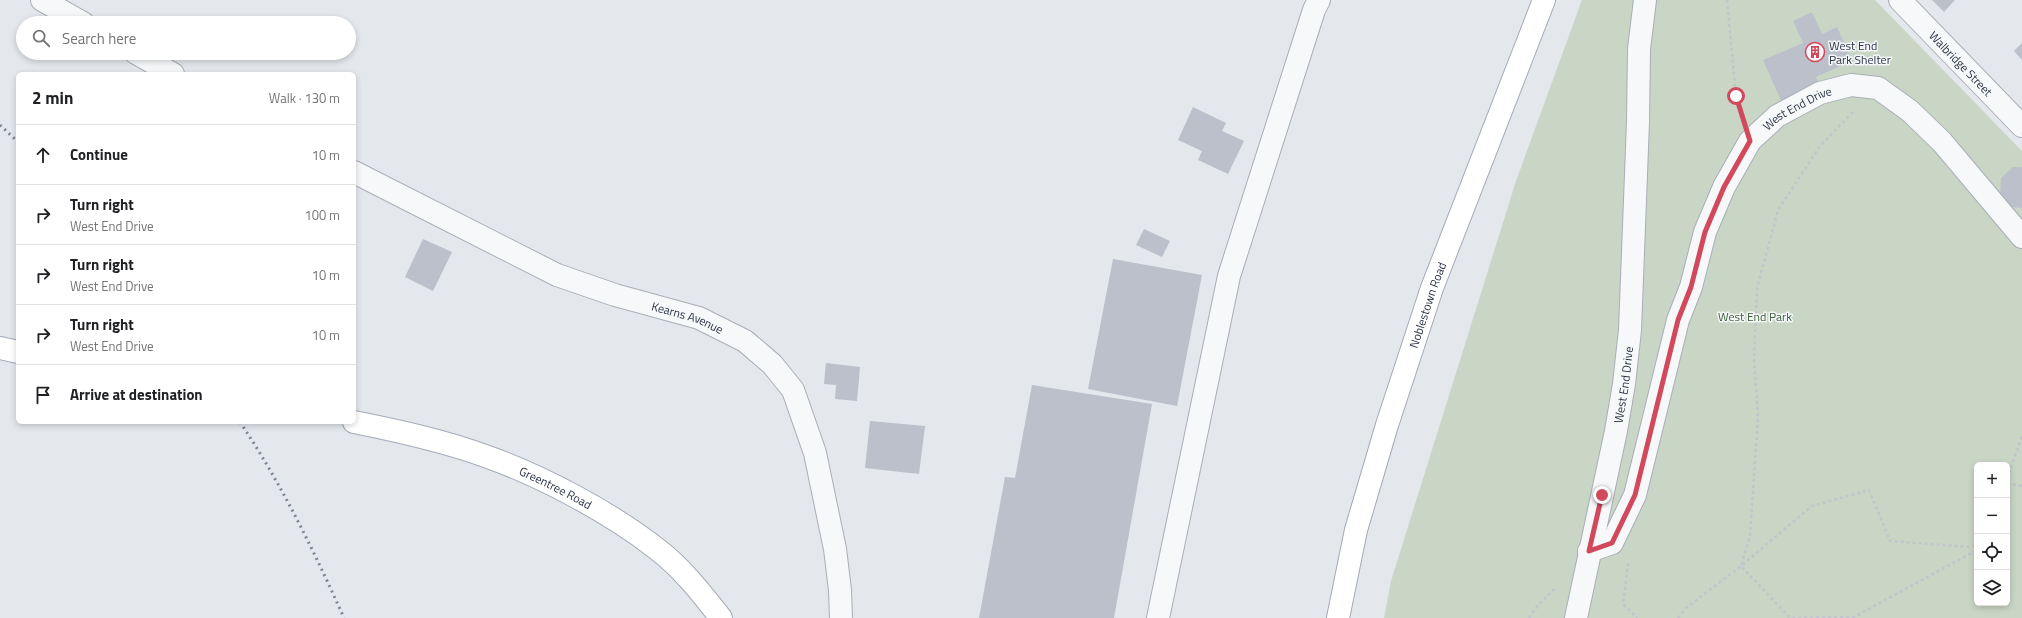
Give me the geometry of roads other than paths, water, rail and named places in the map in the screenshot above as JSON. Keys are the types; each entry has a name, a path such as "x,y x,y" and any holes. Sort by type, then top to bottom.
{"main road":[{"name":"Noblestown Road","path":"1338,618 1356,530 1387,425 1429,295 1544,0"},
{"path":"0,348 16,352"},
{"name":"Greentree Road","path":"356,422 404,432 488,456 549,484 602,512 658,550 702,592 721,618"}],"street":[{"path":"42,0 71,16"},
{"path":"1158,618 1229,276 1314,10 1319,0"},
{"name":"West End Drive","path":"1576,618 1584,584 1589,551 1616,431 1630,330 1638,122 1639,49 1645,0"},
{"name":"Walbridge Street","path":"1900,0 2022,126"},
{"path":"148,60 169,72"},
{"name":"West End Drive","path":"1589,551 1612,543 1635,495 1678,320 1691,287 1705,232 1724,187 1750,141 1777,116 1820,93 1851,85 1878,88 1910,111 1942,142 2022,237"},
{"name":"Kearns Avenue","path":"356,173 558,275 616,295 699,318 745,341 772,364 793,390 815,453 835,549 840,590 840,618"}],"railway":[{"path":"0,125 16,140"},
{"path":"241,424 283,493 321,568 344,618"}],"place":[{"name":"West End Park Shelter","path":"1815,52"}],"park label":[{"name":"West End Park","path":"1755,316"}]}
